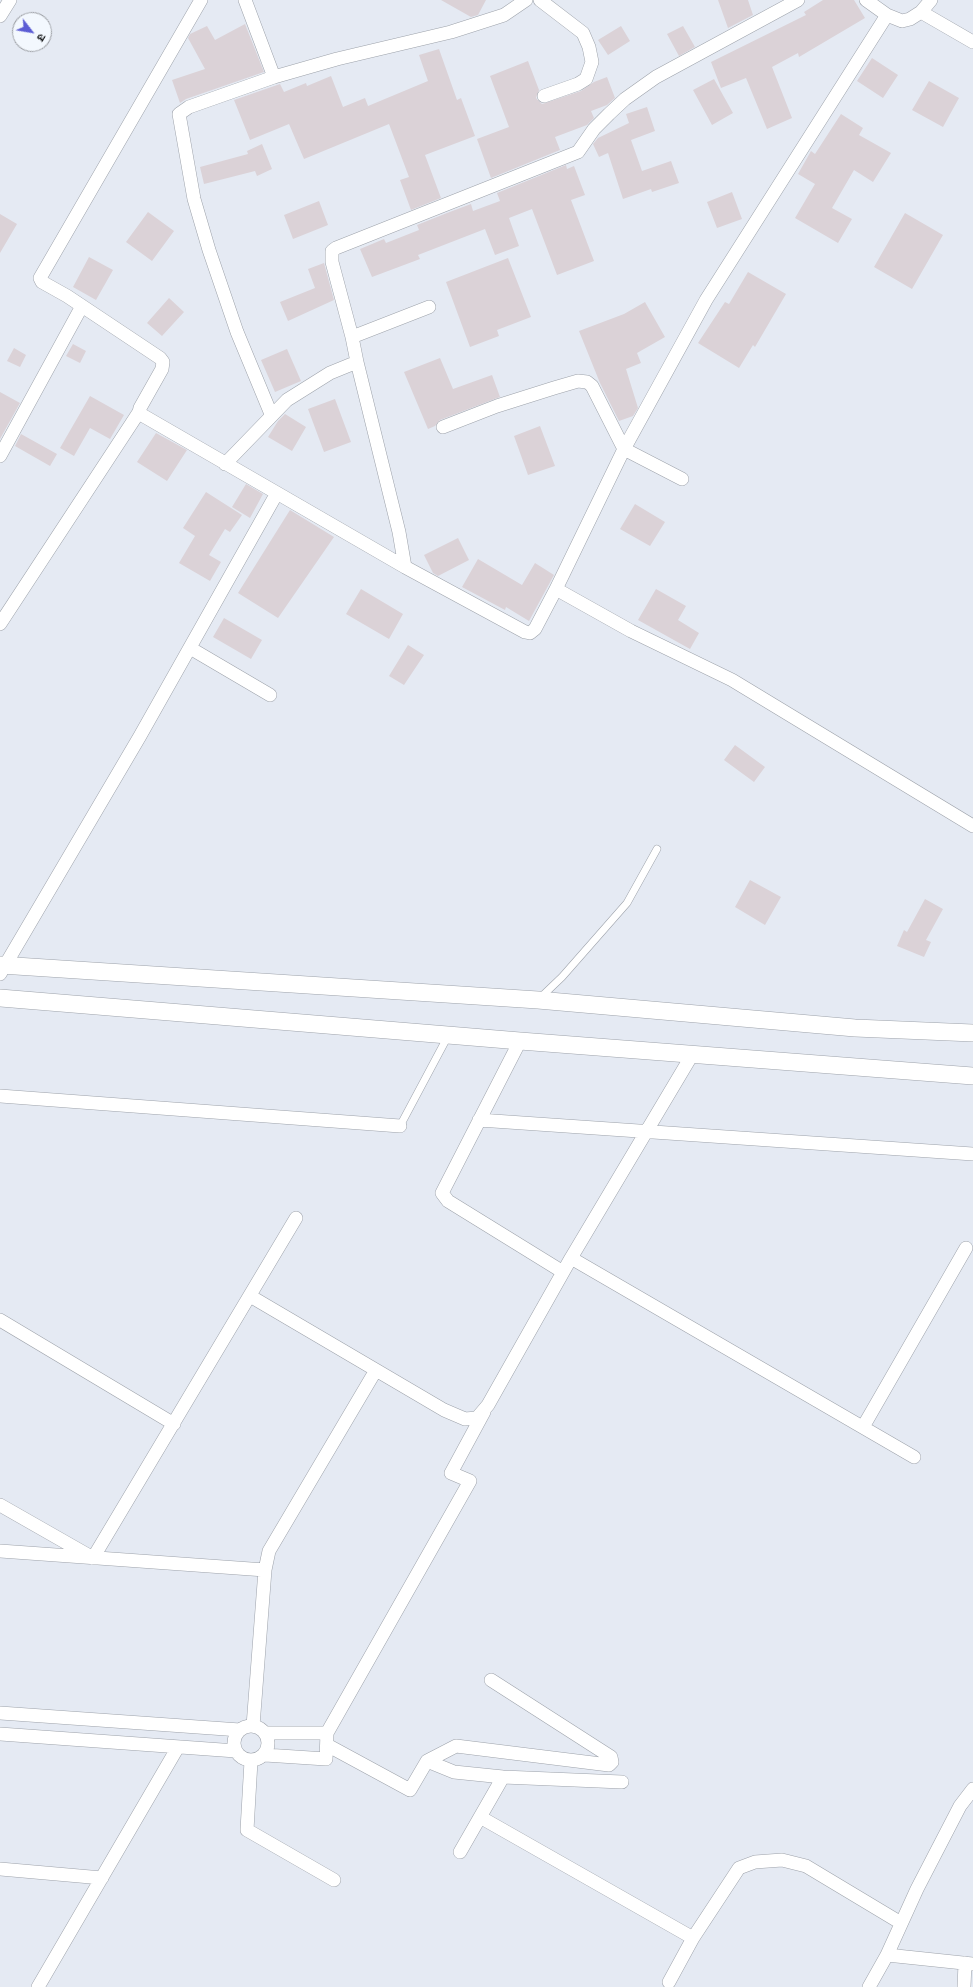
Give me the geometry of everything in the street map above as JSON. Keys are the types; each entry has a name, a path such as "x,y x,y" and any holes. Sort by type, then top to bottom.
{"street":[{"path":"0,16 10,0"},
{"path":"0,624 139,412 162,369 163,362 154,352 42,282 40,278 42,272 201,0"},
{"path":"245,0 274,77"},
{"path":"271,414 237,332 208,250 194,199 179,114 184,109 274,77 337,59 451,32 504,15 526,0"},
{"path":"540,0 583,33 590,47 592,62 586,79 578,84 544,96"},
{"path":"405,567 399,532 352,337 332,262 332,251 336,248 578,152 594,129 609,114 625,99 656,77 798,0"},
{"path":"866,0 887,15 902,21 910,19 920,12 932,0"},
{"path":"920,12 973,42"},
{"path":"139,412 225,464 405,567 525,632 530,633 535,629 556,589 624,449 706,300 887,15"},
{"path":"0,456 82,306"},
{"path":"352,337 429,307"},
{"path":"225,464 271,414 287,400 309,385 357,362"},
{"path":"443,427 497,406 554,388 578,381 587,382 592,386 624,449 682,479"},
{"path":"277,493 190,648 2,968 538,1000 855,1028 973,1033"},
{"path":"556,589 631,631 732,680 973,826"},
{"path":"190,648 270,694"},
{"path":"0,998 448,1036 973,1076"},
{"path":"520,1041 442,1193 448,1201 563,1272"},
{"path":"265,1755 269,1744 266,1733 262,1729 253,1726 245,1727 240,1730 234,1740 236,1751 243,1759 251,1761 265,1755 326,1759 327,1739 470,1481 451,1473 571,1258 692,1055"},
{"path":"0,1096 400,1126"},
{"path":"479,1120 973,1154"},
{"path":"93,1558 296,1218"},
{"path":"863,1427 966,1248"},
{"path":"571,1258 914,1457"},
{"path":"250,1296 444,1410 465,1419 477,1418 488,1405"},
{"path":"0,1320 174,1424"},
{"path":"253,1726 265,1570 269,1551 376,1370"},
{"path":"0,1505 93,1558"},
{"path":"0,1551 265,1570"},
{"path":"266,1733 327,1739 410,1790 427,1761 456,1746 609,1765 612,1762 611,1757 491,1680"},
{"path":"0,1713 240,1730"},
{"path":"0,1734 236,1751"},
{"path":"38,1987 178,1747"},
{"path":"251,1761 247,1830 334,1880"},
{"path":"427,1761 454,1772 503,1777 622,1782"},
{"path":"460,1852 503,1777"},
{"path":"869,1987 887,1955 901,1923 967,1806 973,1789"},
{"path":"480,1817 693,1938"},
{"path":"669,1982 693,1938 739,1868 755,1862 782,1860 806,1866 901,1923"},
{"path":"0,1869 102,1878"},
{"path":"887,1955 969,1964 964,1987"}],"lane":[{"path":"538,1000 562,978 627,903 657,850"},
{"path":"400,1126 448,1036"}],"building":[{"path":"441,0 486,0 478,15 471,17"},
{"path":"718,0 748,0 753,15 728,28"},
{"path":"823,0 854,0 865,18 799,57 798,53 772,67 792,118 767,129 746,78 721,88 711,62 806,15 804,12"},
{"path":"245,24 264,72 186,99 180,103 172,80 205,69 188,38 190,34 207,26 215,40"},
{"path":"621,26 630,41 608,55 598,40"},
{"path":"683,26 695,47 679,56 667,34"},
{"path":"439,49 457,100 461,98 475,136 425,155 441,198 411,210 400,180 409,177 389,124 304,159 289,124 250,140 234,100 280,84 284,92 306,83 307,86 331,76 343,107 365,98 368,106 428,81 419,55"},
{"path":"872,58 898,75 883,98 857,81"},
{"path":"528,61 539,90 536,98 542,104 581,91 594,82 607,77 615,98 607,105 591,111 594,118 587,125 555,137 560,150 491,178 477,139 509,127 490,76"},
{"path":"714,79 733,113 712,125 693,90"},
{"path":"929,81 959,98 943,127 912,110"},
{"path":"647,107 655,131 631,140 642,171 671,161 679,183 652,192 651,189 623,199 608,153 599,157 593,144 598,138 629,123 626,114"},
{"path":"841,114 863,128 859,135 891,153 873,182 854,170 832,208 852,219 838,243 795,218 815,184 798,174 811,151 815,154"},
{"path":"262,144 272,169 257,176 255,171 204,184 200,167 248,154 247,151"},
{"path":"566,165 567,169 574,166 585,195 571,200 594,261 557,275 532,209 509,218 519,246 495,255 485,229 418,255 420,259 372,277 360,249 384,239 386,243 419,230 417,225 471,204 473,211 500,201 497,193"},
{"path":"732,192 742,219 717,228 707,202"},
{"path":"319,201 328,225 293,239 284,215"},
{"path":"148,212 174,231 152,261 126,242"},
{"path":"905,213 943,235 912,289 874,267"},
{"path":"0,214 17,224 0,253"},
{"path":"89,257 113,270 96,300 73,287"},
{"path":"508,258 531,317 497,330 499,336 470,347 446,282"},
{"path":"324,263 334,300 288,321 280,302 315,288 308,269"},
{"path":"748,272 786,294 755,347 753,345 739,368 698,343 725,302 729,304"},
{"path":"169,298 184,312 162,336 147,323"},
{"path":"645,302 665,337 637,353 641,363 626,369 638,408 633,416 619,421 600,383 579,331 624,314"},
{"path":"73,344 86,351 80,363 66,356"},
{"path":"14,348 26,355 20,367 7,361"},
{"path":"287,349 301,381 275,392 261,360"},
{"path":"440,358 453,389 492,375 500,397 440,420 435,426 428,429 404,372"},
{"path":"0,392 20,403 0,439"},
{"path":"90,396 124,415 110,439 90,428 74,456 60,448"},
{"path":"335,399 351,442 324,452 308,409"},
{"path":"285,414 306,427 292,451 268,437 278,421"},
{"path":"540,426 555,466 528,475 514,436"},
{"path":"156,433 187,450 167,481 137,462"},
{"path":"21,434 57,454 50,466 15,446"},
{"path":"246,484 263,494 250,518 232,507"},
{"path":"206,492 242,515 230,532 225,529 209,555 221,562 210,581 179,563 195,536 183,528"},
{"path":"635,504 665,522 650,546 620,529"},
{"path":"290,510 334,537 278,618 238,593"},
{"path":"458,538 469,560 438,576 433,573 424,555"},
{"path":"478,559 522,585 535,563 554,575 529,621 506,607 505,610 462,587"},
{"path":"361,589 403,614 389,639 346,614"},
{"path":"656,589 686,606 678,620 699,633 690,649 638,620"},
{"path":"224,618 262,640 251,659 213,637"},
{"path":"408,645 424,655 404,685 389,676"},
{"path":"735,745 765,767 754,782 724,760"},
{"path":"750,880 781,897 765,925 735,907"},
{"path":"925,899 943,909 926,940 931,942 924,957 897,946 904,930 907,932"}]}
